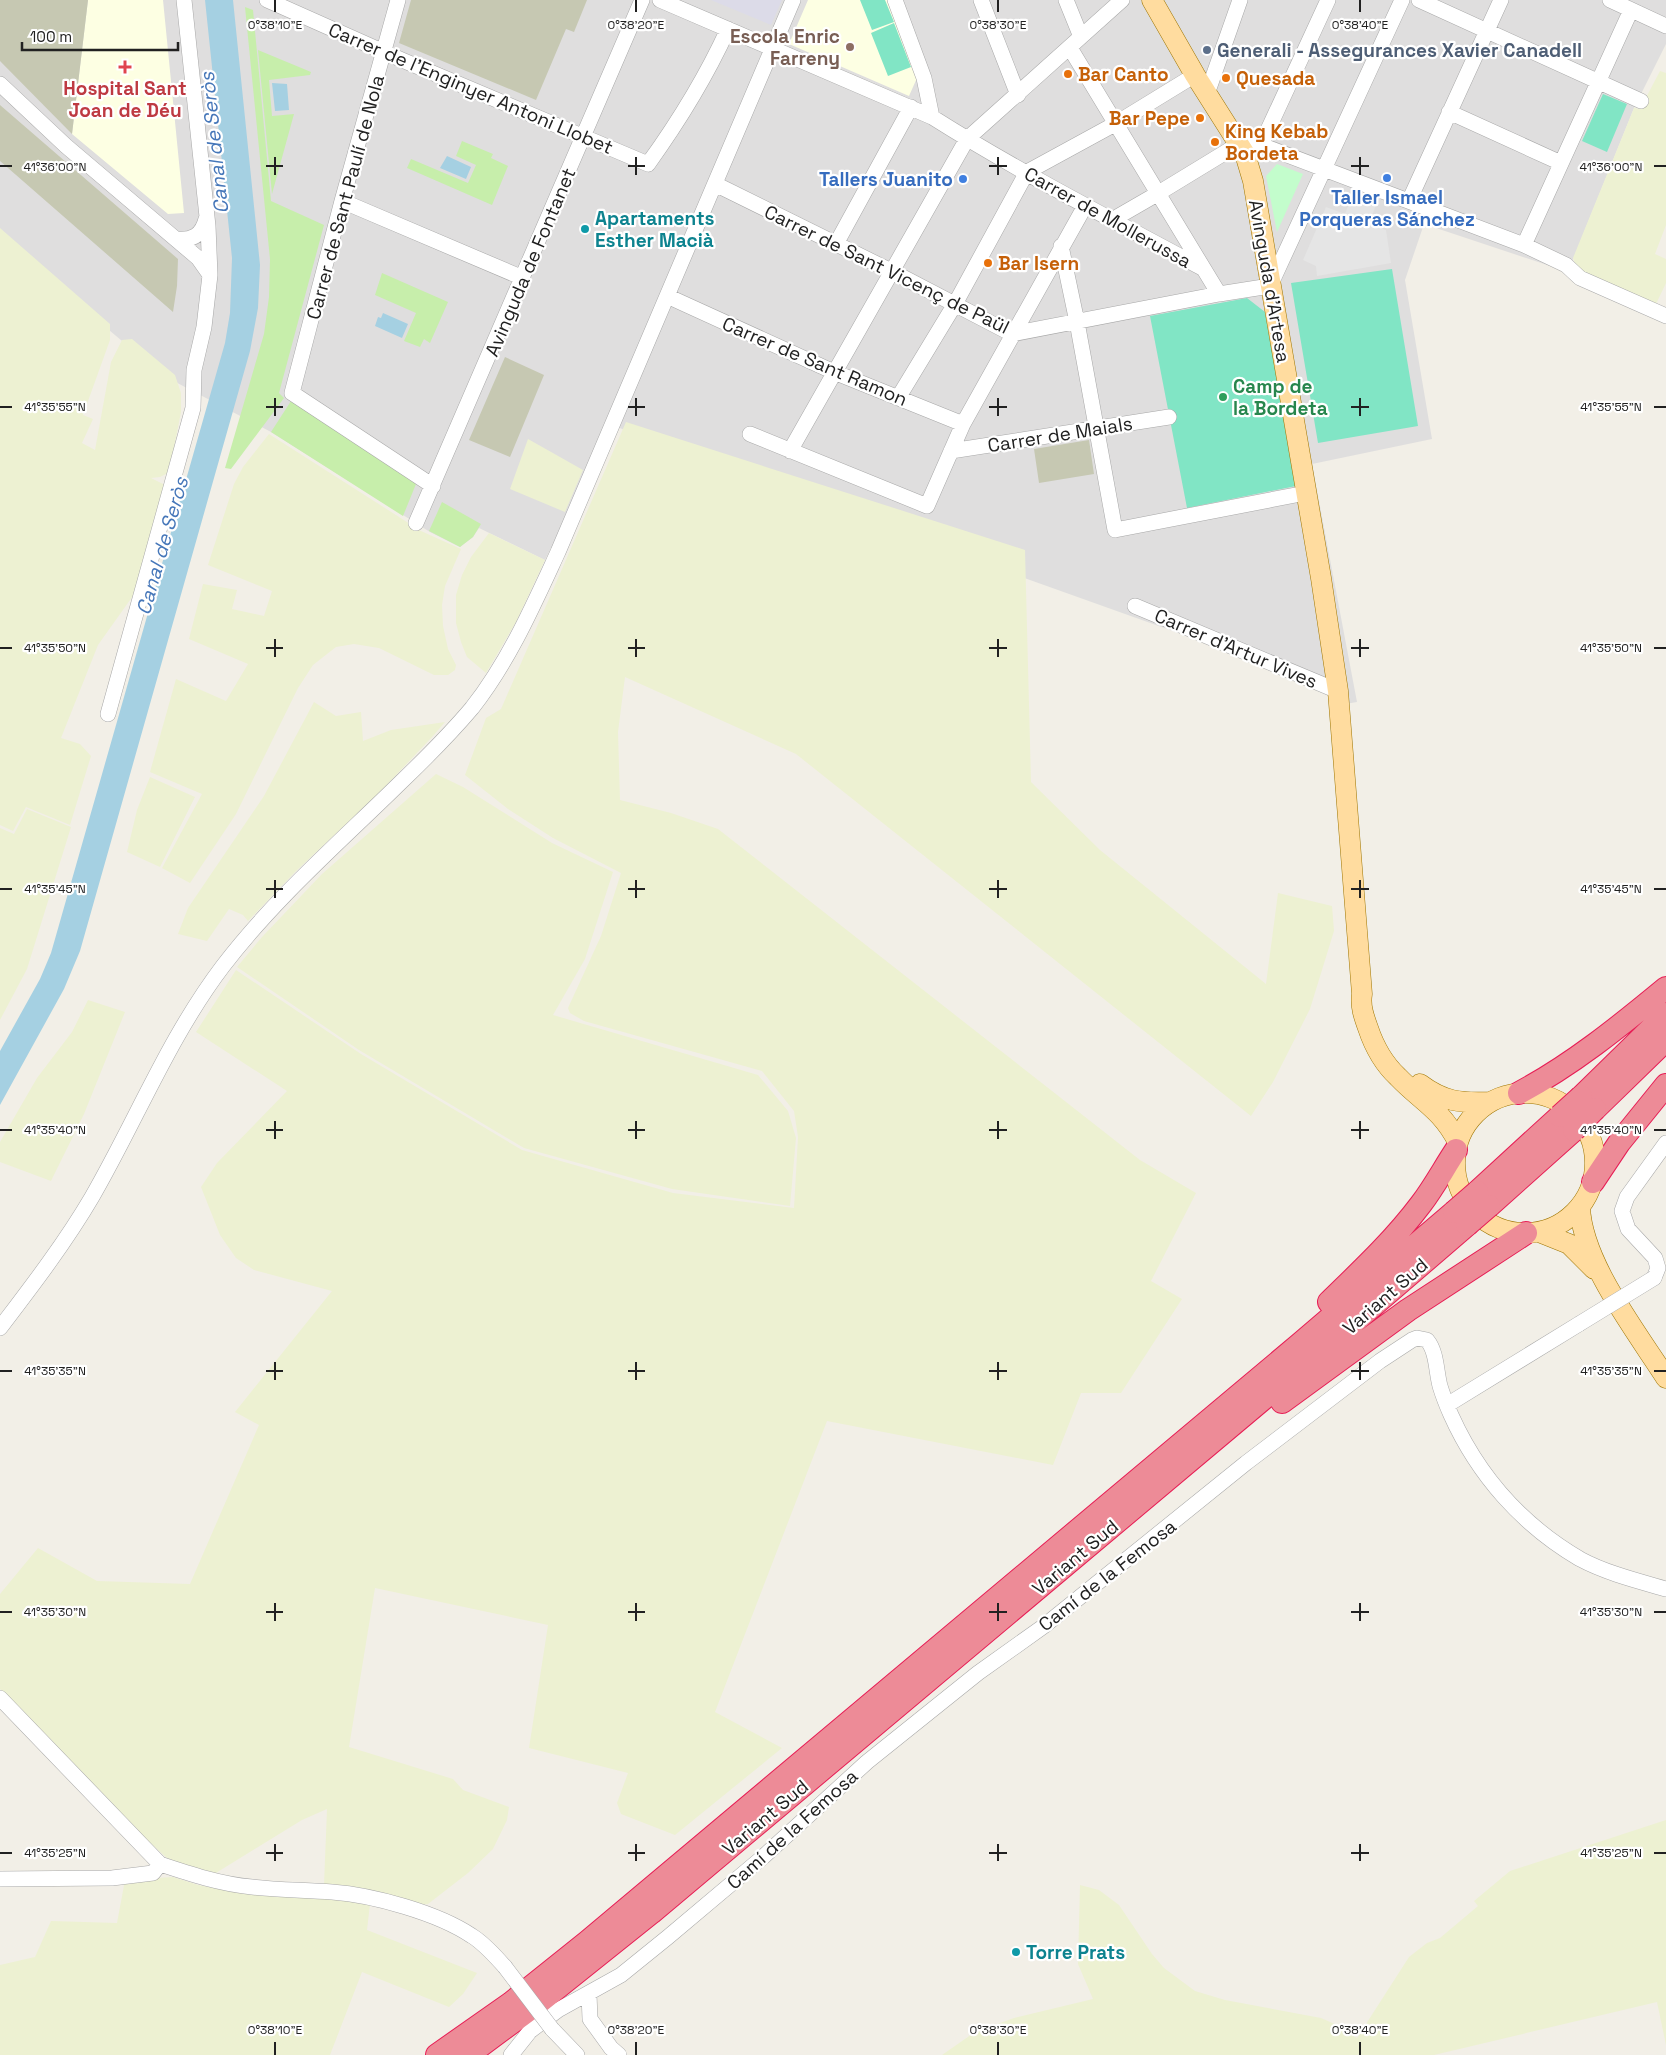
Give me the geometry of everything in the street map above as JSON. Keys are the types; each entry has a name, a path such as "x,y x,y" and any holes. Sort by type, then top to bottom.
{"highway":[{"path":"1519,1092 1556,1072 1666,988"},
{"name":"Variant Sud","path":"1588,1103 1666,1014"},
{"name":"Variant Sud","path":"1070,1537 1483,1199 1588,1103 1666,1040"},
{"path":"1593,1182 1619,1143 1666,1085"},
{"path":"438,2055 505,2007 587,1942 1070,1537 1076,1524 1238,1385 1314,1316 1374,1257 1421,1204 1456,1146"},
{"name":"Variant Sud","path":"468,2055 541,2001 645,1918 1325,1347 1460,1218"},
{"path":"1009,1612 1026,1608 1184,1479 1329,1366 1408,1310 1532,1232"}],"main road":[{"name":"Avinguda d'Artesa","path":"1152,0 1195,75 1239,144 1249,165 1253,181 1321,578 1339,698 1362,994 1360,1003 1378,1051"},
{"path":"1362,994 1378,1031 1390,1052 1413,1079 1430,1092"},
{"path":"1378,1051 1388,1057 1410,1082 1421,1089 1452,1101 1489,1102"},
{"path":"1378,1051 1399,1078 1445,1119 1456,1146 1456,1178 1468,1204 1481,1218 1498,1228 1532,1232 1574,1248 1603,1279"},
{"path":"1456,1146 1470,1119 1489,1102 1498,1097 1519,1092 1535,1093 1550,1097 1568,1107 1583,1122 1595,1151 1593,1182 1580,1207 1566,1220 1548,1229 1532,1232"},
{"path":"1580,1207 1583,1232 1603,1279 1666,1378"}],"street":[{"path":"108,714 193,408 194,370 204,327 210,276 207,218 184,0"},
{"name":"Carrer de l'Enginyer Antoni Llobet","path":"267,0 648,164 683,114 728,29"},
{"name":"Carrer de Sant Paulí de Nola","path":"398,0 342,201 292,393 433,486"},
{"name":"Avinguda de Fontanet","path":"416,523 642,0"},
{"name":"Carrer de Mollerussa","path":"660,0 932,116 967,139 1085,206 1202,268"},
{"path":"0,1328 54,1256 84,1210 184,1023 222,967 258,924 438,746 482,695 523,628 628,390 793,0"},
{"path":"895,0 924,78 932,116"},
{"path":"981,0 1018,94"},
{"path":"1066,0 1075,43 1115,124 1219,294"},
{"path":"790,451 967,139 1122,0"},
{"path":"1207,94 1240,0"},
{"path":"1261,145 1328,0"},
{"path":"1270,286 1402,0"},
{"path":"1419,0 1599,80 1641,101"},
{"path":"1409,201 1501,0"},
{"path":"1610,0 1666,26"},
{"path":"1524,246 1631,10"},
{"path":"898,398 955,304 1027,172 1115,124 1195,75"},
{"path":"0,84 66,146 198,258 210,276"},
{"path":"836,244 911,107"},
{"path":"1450,112 1561,163"},
{"path":"1112,220 1239,144 1261,145 1524,246 1566,265 1580,278 1666,316"},
{"name":"Carrer de Sant Vicenç de Paül","path":"715,184 891,271 1012,334 1270,286"},
{"path":"342,201 523,278"},
{"path":"750,434 927,506 963,424 1085,206"},
{"path":"176,239 185,240 199,234 204,228 207,218"},
{"path":"1061,246 1077,322 1115,530 1306,493"},
{"path":"1264,247 1289,246"},
{"name":"Carrer de Sant Ramon","path":"667,296 834,372 963,424"},
{"name":"Carrer de Maials","path":"951,451 1170,417"},
{"name":"Carrer d'Artur Vives","path":"1135,606 1339,698"},
{"path":"1447,1405 1654,1278 1658,1268 1655,1258 1628,1228 1622,1211 1627,1197 1666,1143"},
{"name":"Camí de la Femosa","path":"516,2053 530,2031 558,2010 621,1976 763,1857 867,1762 978,1673 1044,1626 1246,1463 1399,1347 1417,1338 1427,1340 1432,1346 1441,1387 1464,1443 1479,1467 1496,1488 1544,1534 1581,1559 1622,1576 1666,1589"},
{"path":"0,1698 160,1864 194,1876 250,1887 334,1892 380,1900 438,1918 474,1937 505,1967 552,2029 577,2055"},
{"path":"0,1879 112,1878 153,1873 160,1864"},
{"path":"589,1994 590,2019 611,2048 619,2055"}],"shaded area":[{"path":"0,0 1666,0 1666,44 1634,108 1568,272 1424,224 1405,280 1432,439 1312,464 1357,702 1339,705 1338,690 686,457 613,425 545,560 479,528 473,537 460,547 430,532 271,432 164,376 0,239"},
{"path":"0,0 88,0 72,134 0,61"},
{"name":"Hospital Sant Joan de Déu","path":"88,0 163,0 184,213 168,214 72,134"},
{"path":"411,0 587,0 574,32 566,29 536,100 399,43"},
{"path":"711,0 782,0 771,25"},
{"name":"Escola Enric Farreny","path":"808,0 887,0 917,78 909,96 789,44"},
{"path":"1660,71 1666,73 1666,225 1655,254 1666,259 1666,283 1656,304 1586,276 1576,267 1573,258 1634,108 1640,109"},
{"path":"0,105 178,259 177,286 173,312 0,161"},
{"path":"1353,193 1377,202 1369,224 1386,230 1391,263 1317,276 1316,266 1303,260 1326,207 1345,214"},
{"path":"0,228 110,324 110,340 83,415 93,419 82,443 95,450 111,362 122,340 132,339 175,375 181,393 181,412 168,473 160,477 151,478 167,486 135,593 98,645 61,738 80,744 91,756 70,825 26,807 13,831 0,825"},
{"path":"505,357 544,375 510,457 469,440"},
{"path":"626,422 1025,550 1031,782 1100,850 1266,984 1278,893 1332,906 1334,931 1310,1009 1273,1082 1251,1116 796,754 625,677 618,732 620,800 671,813 718,829 1140,1160 1196,1193 1151,1281 1182,1299 1121,1393 1081,1393 1053,1465 827,1421 715,1712 782,1748 675,1835 621,1814 617,1803 628,1773 529,1748 548,1625 375,1588 349,1747 453,1779 463,1790 509,1807 507,1820 493,1849 468,1873 428,1904 418,1905 324,1885 327,1809 302,1820 211,1876 167,1858 121,1817 0,1689 0,1594 38,1548 97,1581 190,1584 259,1425 235,1412 332,1291 254,1270 236,1258 220,1235 201,1187 217,1163 287,1091 196,1032 236,970 361,1054 522,1150 673,1193 794,1208 798,1137 794,1111 762,1071 584,1021 570,1013 568,1008 601,936 621,873 553,838 508,809 465,775 486,718 501,709"},
{"path":"269,434 421,531 461,549 445,586 442,605 443,626 448,649 456,665 455,670 448,675 434,675 379,648 354,644 336,647 313,665 298,688 236,814 190,883 162,868 202,794 150,772 176,679 226,701 248,664 189,639 203,584 237,590 232,609 264,616 272,591 208,565 234,484 243,467"},
{"path":"528,439 583,470 565,512 510,489"},
{"path":"1089,440 1094,474 1039,483 1034,449"},
{"path":"489,533 545,560 516,622 486,673 467,657 461,642 456,623 456,595 462,575 471,557"},
{"path":"314,702 336,716 361,712 363,741 391,730 445,722 380,792 296,871 248,921 243,915 229,909 207,941 178,934 188,908 264,796"},
{"path":"436,774 463,787 552,843 613,872 585,959 553,1015 758,1075 788,1111 796,1138 790,1206 672,1189 524,1148 359,1050 237,967 262,937 322,874"},
{"path":"150,777 195,797 160,867 127,852 137,810"},
{"path":"27,809 71,827 27,969 0,1020 0,828 14,834"},
{"path":"88,1000 125,1012 84,1114 51,1181 0,1162 0,1142 37,1078 72,1032"},
{"path":"1666,1820 1666,2045 1657,2002 1434,2055 942,2055 975,2032 1014,2018 1093,1999 1078,1964 1080,1885 1099,1890 1119,1905 1152,1954 1164,1968 1195,1991 1225,2000 1321,2018 1337,2025 1357,2038 1409,1957 1427,1943 1440,1938 1478,1906 1474,1901 1510,1871"},
{"path":"173,1877 198,1885 240,1893 326,1897 370,1904 367,1930 477,1973 463,1994 449,2007 362,1972 330,2055 0,2055 0,1965 35,1957 51,1921 117,1923 125,1880"}],"green space":[{"path":"860,0 885,0 894,22 872,30"},
{"path":"245,7 253,10 271,201 324,225 279,393 284,398 231,469 225,468 264,334 269,297 270,259"},
{"path":"894,23 911,67 888,76 871,33"},
{"path":"258,50 311,72 310,75 269,80 272,116 294,114 272,194"},
{"path":"1603,94 1627,104 1607,152 1582,141"},
{"path":"462,141 493,154 491,158 508,166 492,205 407,168 411,159 468,183 476,165 456,156"},
{"path":"1277,164 1303,174 1277,232 1266,176"},
{"path":"1392,269 1418,426 1318,443 1291,283"},
{"path":"382,273 448,302 430,343 424,339 420,347 404,341 416,313 375,295"},
{"name":"Camp de la Bordeta","path":"1247,298 1265,312 1296,486 1187,508 1150,316"},
{"path":"291,401 416,484 403,516 271,432"},
{"path":"442,502 481,524 473,537 460,547 429,531"}],"water":[{"path":"205,0 233,0 260,265 258,308 250,351 80,951 64,989 0,1105 0,1051 40,979 51,953 225,343 230,313 232,258"},
{"path":"272,83 287,84 289,110 275,111"},
{"path":"447,156 471,167 466,179 440,168"},
{"path":"383,313 408,324 402,338 375,326 378,317 381,318"}],"place":[{"name":"Escola Enric Farreny","path":"850,47"},
{"name":"Generali - Assegurances Xavier Canadell","path":"1207,50"},
{"name":"Hospital Sant Joan de Déu","path":"125,67"},
{"name":"Bar Canto","path":"1068,74"},
{"name":"Quesada","path":"1226,78"},
{"name":"Bar Pepe","path":"1200,118"},
{"name":"King Kebab Bordeta","path":"1215,142"},
{"name":"Taller Ismael Porqueras Sánchez","path":"1387,178"},
{"name":"Tallers Juanito","path":"963,179"},
{"name":"Apartaments Esther Macià","path":"585,229"},
{"name":"Bar Isern","path":"988,263"},
{"name":"Camp de la Bordeta","path":"1223,397"},
{"name":"Torre Prats","path":"1016,1952"}],"water label":[{"name":"Canal de Seròs","path":"214,143"},
{"name":"Canal de Seròs","path":"162,546"}]}
